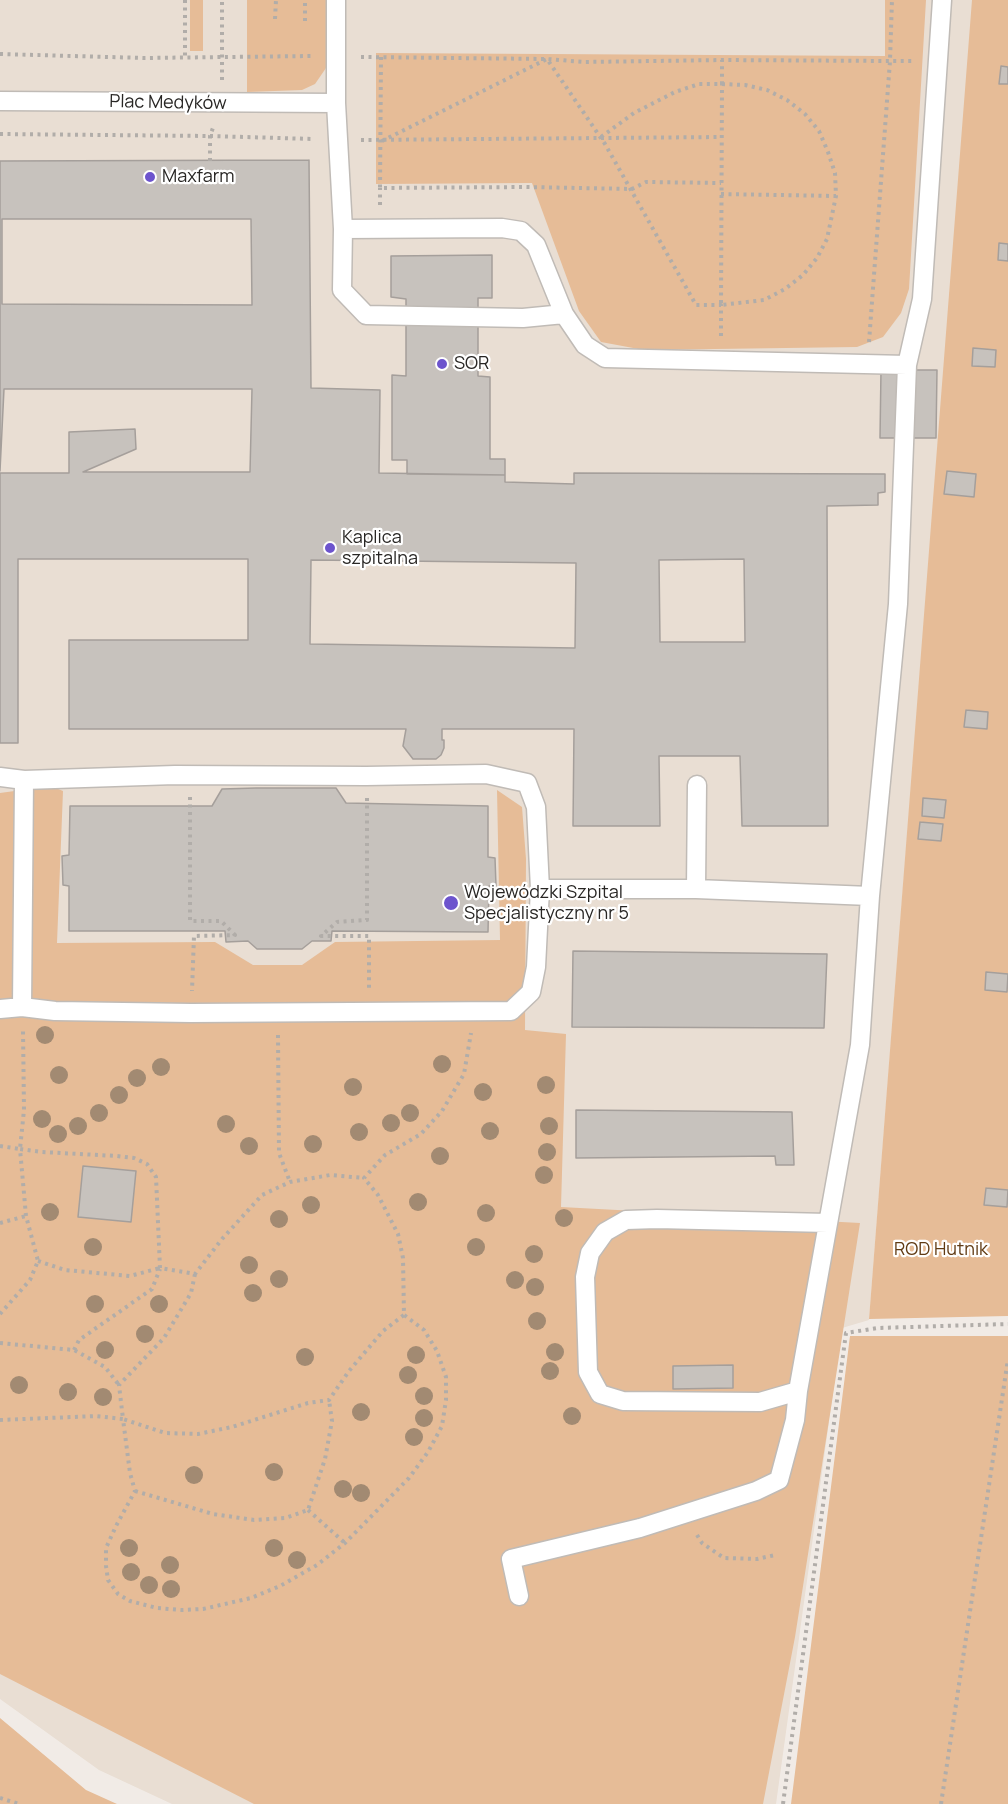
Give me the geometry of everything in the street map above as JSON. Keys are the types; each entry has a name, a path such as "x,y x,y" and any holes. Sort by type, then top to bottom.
{"lane":[{"path":"336,0 336,104 343,229 342,290 366,315 523,318 564,314"},
{"path":"519,1596 512,1559 640,1528 756,1491 779,1480 795,1419 798,1390 860,1045 870,896 898,604 908,365 921,299 942,0"},
{"name":"Plac Medyków","path":"0,101 336,104"},
{"path":"343,229 502,228 521,231 536,245 564,314 585,345 605,358 908,365"},
{"path":"0,777 24,780 175,775 486,774 527,783 536,807 540,889 536,967 531,992 510,1011 191,1013 55,1011 22,1007 0,1009"},
{"path":"22,1007 24,780"},
{"path":"696,889 697,785"},
{"path":"540,889 696,889 870,896"},
{"path":"798,1390 760,1402 623,1401 600,1394 588,1372 585,1276 590,1253 605,1232 626,1220 828,1223"}],"path":[{"path":"185,0 185,58"},
{"path":"210,161 210,136 222,104 222,0"},
{"path":"275,19 276,0"},
{"path":"305,0 305,21"},
{"path":"867,364 891,61 892,0"},
{"path":"0,54 185,58 336,56 547,59 584,62 938,60"},
{"path":"381,57 380,188 632,189 646,182 721,183"},
{"path":"547,59 632,189 696,305 721,305 764,300 803,275 817,258 827,239 836,196 835,173 828,152 819,132 805,114 787,100 767,90 744,85 699,84 675,92 634,113 600,137"},
{"path":"381,142 547,59"},
{"path":"722,60 721,305 723,361"},
{"path":"0,134 210,136 381,142 721,137"},
{"path":"721,194 836,196"},
{"path":"189,803 190,921 221,921 235,935 194,936 191,1013"},
{"path":"368,806 367,920 337,922 321,936 369,936 369,1013"},
{"path":"0,1314 30,1280 38,1261 26,1216 20,1149 24,1110 22,1007"},
{"path":"364,1178 385,1155 421,1134 442,1111 464,1074 471,1032 471,1012"},
{"path":"277,1013 279,1153 290,1182"},
{"path":"0,1146 42,1152 134,1158 147,1164 156,1177 160,1268 152,1289 79,1340 74,1350"},
{"path":"119,1385 164,1338 191,1293 195,1274 222,1239 262,1195 290,1182 330,1175 364,1178 378,1195 398,1234 403,1258 404,1315"},
{"path":"0,1223 26,1216"},
{"path":"38,1261 65,1270 130,1276 160,1268 195,1274"},
{"path":"308,1510 322,1470 332,1421 329,1400 349,1371 383,1331 404,1315"},
{"path":"0,1343 74,1350 105,1367 119,1385 130,1473 135,1491 106,1548 108,1580 118,1594 130,1601 157,1608 203,1609 251,1598 280,1586 317,1565 345,1543 409,1478 428,1452 442,1426 446,1400 446,1377 438,1351 424,1330 404,1315"},
{"path":"783,1804 846,1333 878,1328 1008,1324"},
{"path":"941,1804 1008,1359"},
{"path":"0,1420 96,1416 123,1419 165,1433 198,1434 298,1406 329,1400"},
{"path":"135,1491 213,1514 254,1520 285,1518 308,1510"},
{"path":"308,1510 345,1543"},
{"path":"684,1514 702,1543 724,1558 757,1559 775,1555"},
{"path":"0,1798 19,1804"}],"shaded area":[{"name":"Wojewódzki Szpital Specjalistyczny nr 5","path":"0,0 973,0 869,1320 842,1328 776,1804 172,1804 99,1770 0,1699"}],"green space":[{"path":"190,0 203,0 203,51 190,51"},
{"path":"247,0 327,0 326,68 315,84 302,90 247,92"},
{"path":"885,0 926,0 909,289 901,313 883,337 857,347 644,350 601,342 579,311 532,183 376,184 376,53 885,56"},
{"name":"ROD Hutnik","path":"972,0 1008,0 1008,1316 869,1319"},
{"path":"51,786 63,791 57,943 215,942 253,965 302,965 335,942 500,940 497,790 522,807 526,859 525,1030 566,1034 561,1207 860,1223 795,1637 763,1804 254,1804 0,1674 0,793"},
{"path":"850,1336 1008,1336 1008,1804 791,1804"},
{"path":"0,1718 86,1790 117,1804 0,1804"}],"building":[{"path":"1001,66 1008,67 1008,84 999,84"},
{"path":"309,160 311,388 380,390 379,473 505,475 505,482 574,484 574,473 885,474 885,492 878,493 878,505 827,506 828,826 742,826 740,756 659,756 660,826 573,826 574,729 442,729 444,748 441,755 436,759 413,759 403,746 406,729 69,729 69,640 248,640 248,559 18,559 18,743 0,743 0,473 69,473 69,432 135,429 136,449 83,472 250,472 252,389 4,389 0,471 0,161","holes":["2,219 251,219 252,305 2,304","744,559 745,642 660,642 659,560","311,560 576,563 575,648 310,644"]},
{"path":"999,243 1008,244 1008,261 998,260"},
{"name":"SOR","path":"492,255 492,298 478,298 478,376 490,377 490,459 505,459 505,475 407,474 407,460 392,460 392,375 406,376 406,299 391,297 391,256"},
{"path":"973,348 996,350 995,367 972,366"},
{"path":"881,370 937,370 936,438 880,438"},
{"path":"947,471 976,474 974,497 944,494"},
{"path":"966,710 988,712 987,729 964,727"},
{"path":"336,788 346,803 488,806 488,857 495,858 496,886 489,886 488,932 332,931 331,941 312,941 302,949 257,949 248,941 226,942 225,931 69,931 69,886 63,885 62,856 69,855 70,806 212,806 222,789"},
{"path":"923,798 946,800 944,818 922,816"},
{"path":"920,822 943,824 941,841 918,839"},
{"path":"573,951 827,954 824,1028 572,1027"},
{"path":"986,972 1008,974 1007,992 985,990"},
{"path":"576,1110 792,1112 794,1165 776,1165 775,1156 576,1158"},
{"path":"83,1166 136,1171 131,1222 78,1217"},
{"path":"986,1188 1008,1190 1007,1207 984,1205"},
{"path":"733,1365 733,1388 673,1389 673,1366"}],"place":[{"name":"Maxfarm","path":"150,177"},
{"name":"SOR","path":"442,364"},
{"name":"Kaplica szpitalna","path":"330,548"},
{"name":"Wojewódzki Szpital Specjalistyczny nr 5","path":"451,903"}]}
